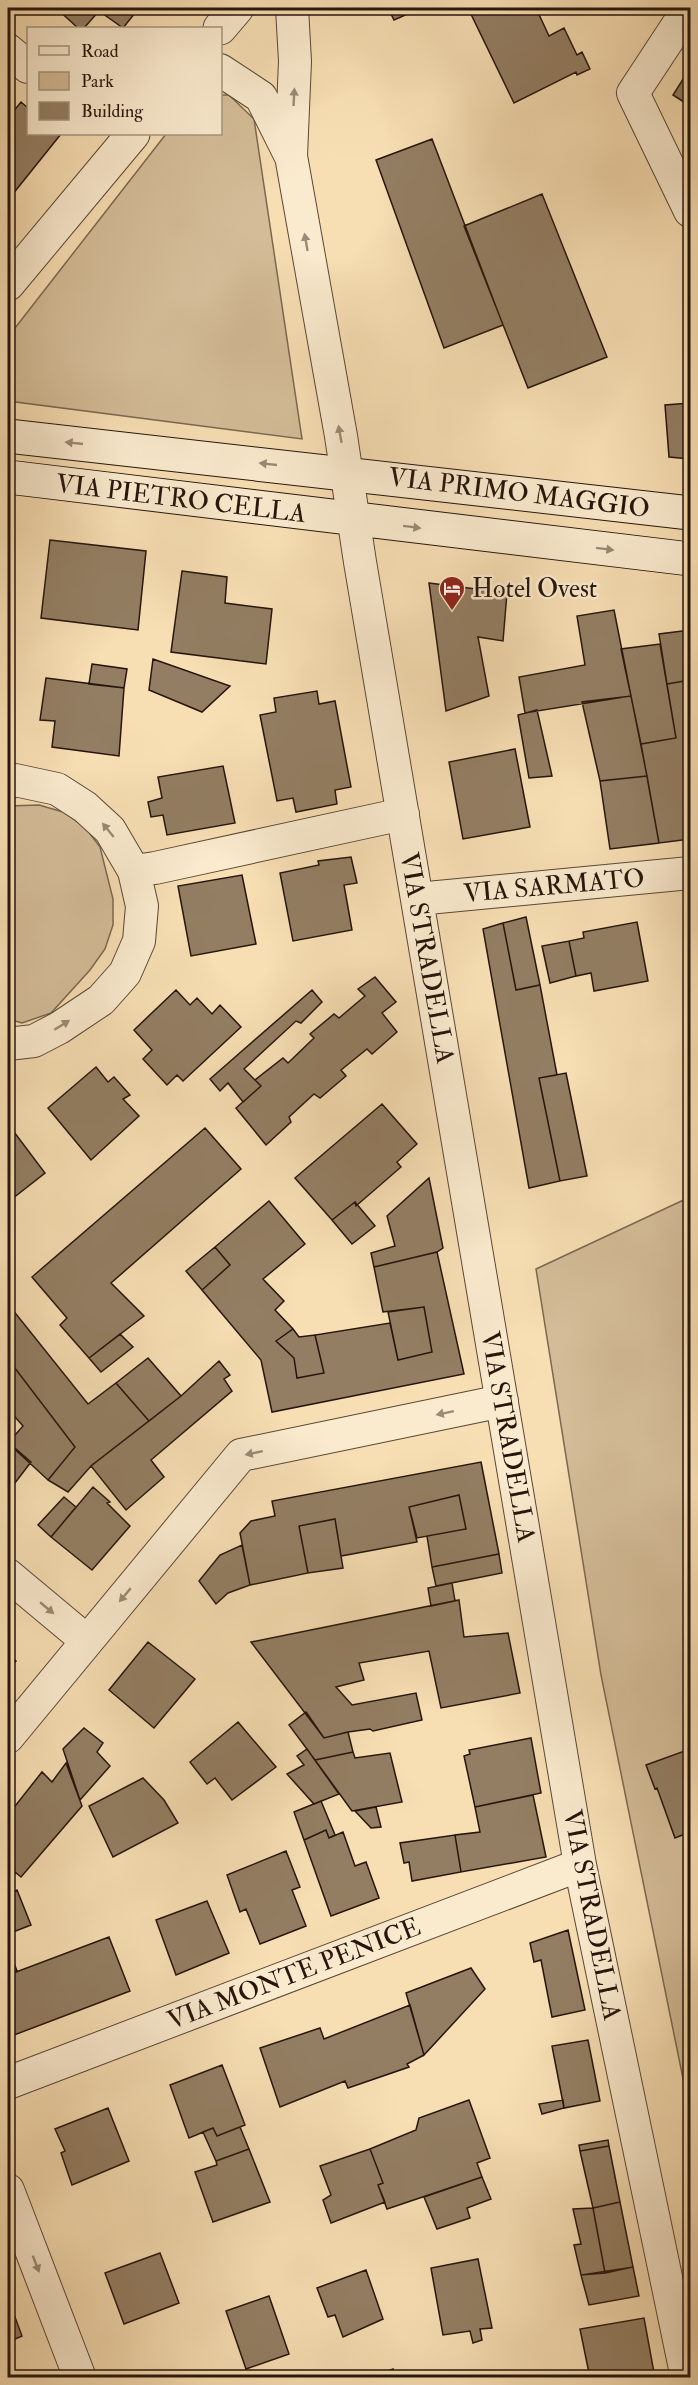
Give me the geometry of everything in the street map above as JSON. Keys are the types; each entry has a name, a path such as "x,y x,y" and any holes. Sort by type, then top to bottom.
{"main road":[{"path":"221,27 237,8"},
{"path":"13,275 123,137"},
{"name":"VIA PIETRO CELLA","path":"8,436 350,495"},
{"name":"VIA PIETRO CELLA","path":"8,477 350,495"},
{"name":"VIA PRIMO MAGGIO","path":"350,495 690,513"},
{"name":"VIA PRIMO MAGGIO","path":"350,495 690,559"}],"street":[{"path":"291,8 296,61 291,156"},
{"path":"689,8 633,93 690,211"},
{"path":"8,50 27,66"},
{"path":"222,71 261,98 291,156"},
{"name":"VIA STRADELLA","path":"291,156 580,1865 687,2378"},
{"path":"8,783 15,780 57,789 85,807 110,830 134,871 142,906 139,941 125,973 101,1000 59,1028 34,1041 8,1044"},
{"path":"134,871 403,814"},
{"name":"VIA SARMATO","path":"417,899 690,873"},
{"path":"8,1737 241,1455 502,1401"},
{"path":"8,1575 87,1641"},
{"name":"VIA MONTE PENICE","path":"8,2083 580,1865"},
{"path":"8,2190 80,2378"}],"green space":[{"path":"222,95 229,95 254,119 302,439 8,401 8,337 165,135 222,135"},
{"path":"39,805 63,812 85,827 100,847 113,899 113,925 105,949 90,970 51,1013 22,1023 8,1019 8,806"},
{"path":"690,1197 690,2113 601,1675 536,1269"}],"building":[{"path":"56,8 139,8 124,27 99,11 85,27 77,27"},
{"path":"388,8 421,8 394,20"},
{"path":"468,8 536,8 549,36 564,28 577,55 582,52 590,69 577,75 576,72 514,103"},
{"path":"690,68 690,106 673,95"},
{"path":"21,102 27,107 27,135 60,135 8,200 8,118"},
{"path":"432,139 503,325 444,348 376,160"},
{"path":"542,194 607,357 528,388 464,226"},
{"path":"690,403 690,459 669,457 665,405"},
{"path":"50,540 146,551 138,630 41,618"},
{"path":"182,571 227,577 225,603 272,609 266,664 171,652"},
{"path":"429,583 507,593 503,641 478,637 489,696 446,711"},
{"path":"614,610 631,696 525,713 519,677 585,665 577,616"},
{"path":"690,630 690,680 667,684 659,634"},
{"path":"660,644 676,738 641,744 621,649"},
{"path":"153,659 230,686 202,712 149,690"},
{"path":"92,664 127,669 124,688 89,684"},
{"path":"46,678 124,688 119,756 52,747 55,721 40,720"},
{"path":"690,680 690,839 659,843 641,744 676,738 667,684"},
{"path":"317,691 319,704 335,701 351,787 335,790 337,804 296,812 293,798 277,801 260,715 276,712 274,698"},
{"path":"631,696 647,776 600,781 582,702"},
{"path":"537,710 552,776 529,778 518,715"},
{"path":"515,749 530,827 463,839 449,762"},
{"path":"223,766 235,823 167,835 163,815 151,817 148,802 162,798 158,777"},
{"path":"647,776 659,843 610,849 600,781"},
{"path":"351,857 357,883 344,885 352,930 293,941 280,873 319,865 318,861"},
{"path":"242,875 256,944 191,956 178,886"},
{"path":"526,917 540,985 516,990 503,923"},
{"path":"637,922 648,981 594,991 591,973 576,976 569,941 584,938 583,932"},
{"path":"503,923 516,990 540,985 557,1075 539,1078 560,1181 529,1188 483,929"},
{"path":"569,941 576,976 550,983 542,946"},
{"path":"375,977 396,1002 382,1013 397,1032 372,1054 367,1049 341,1070 346,1076 320,1098 314,1094 289,1117 291,1122 266,1145 236,1108 261,1086 255,1080 283,1058 288,1063 314,1038 310,1034 334,1014 339,1018 365,996 358,989"},
{"path":"176,990 190,1005 197,998 212,1014 220,1005 241,1027 183,1081 177,1075 167,1085 143,1059 152,1050 134,1030"},
{"path":"312,990 322,1002 301,1023 296,1021 244,1069 261,1086 243,1102 228,1083 220,1091 210,1079"},
{"path":"96,1067 108,1082 114,1077 130,1095 123,1099 139,1116 91,1160 48,1108"},
{"path":"566,1073 587,1176 560,1181 539,1078"},
{"path":"382,1104 417,1144 397,1162 401,1167 356,1206 355,1202 332,1220 295,1178"},
{"path":"8,1124 45,1173 8,1202"},
{"path":"205,1128 241,1169 111,1283 144,1316 89,1358 60,1325 67,1318 32,1277"},
{"path":"429,1178 443,1248 437,1252 374,1267 371,1253 395,1246 387,1216"},
{"path":"269,1201 305,1244 263,1279 284,1301 275,1310 293,1329 276,1341 294,1358 297,1378 324,1373 315,1335 390,1323 398,1360 432,1352 424,1307 383,1312 374,1267 437,1252 464,1374 272,1412 261,1360 202,1290 230,1265 215,1247"},
{"path":"355,1202 375,1226 352,1244 332,1220"},
{"path":"215,1247 230,1265 202,1290 186,1271"},
{"path":"8,1304 88,1404 116,1383 149,1421 91,1466 68,1492 48,1480 75,1447 8,1359"},
{"path":"424,1307 432,1352 398,1360 388,1312"},
{"path":"293,1329 299,1337 315,1335 324,1373 297,1378 294,1358 276,1341"},
{"path":"120,1334 133,1347 101,1372 89,1358"},
{"path":"148,1358 181,1396 149,1421 116,1383"},
{"path":"8,1359 75,1447 48,1480 8,1443 23,1426 8,1409"},
{"path":"219,1361 230,1375 224,1379 232,1391 151,1460 164,1477 126,1510 91,1466 181,1396"},
{"path":"8,1442 31,1462 8,1492"},
{"path":"481,1462 499,1554 432,1567 427,1536 466,1529 459,1495 409,1507 417,1542 341,1556 335,1519 299,1526 308,1573 250,1585 240,1533 251,1521 275,1516 272,1501"},
{"path":"93,1487 110,1502 107,1503 130,1526 92,1570 51,1537"},
{"path":"459,1495 466,1529 417,1538 409,1507"},
{"path":"64,1497 76,1507 51,1537 38,1525"},
{"path":"335,1519 343,1568 308,1573 299,1526"},
{"path":"242,1545 250,1585 228,1593 216,1604 199,1581 220,1555"},
{"path":"499,1554 502,1573 436,1586 432,1567"},
{"path":"452,1583 455,1601 431,1606 428,1588"},
{"path":"459,1600 464,1637 508,1633 520,1693 441,1708 429,1651 359,1663 364,1680 336,1687 352,1705 416,1693 422,1720 373,1731 370,1729 348,1732 324,1738 251,1642"},
{"path":"148,1642 195,1679 154,1728 109,1690"},
{"path":"8,1653 16,1661 8,1671"},
{"path":"306,1712 324,1738 348,1732 353,1752 315,1760 289,1725"},
{"path":"238,1722 276,1767 232,1800 215,1778 207,1784 190,1762"},
{"path":"84,1728 103,1743 97,1752 110,1766 80,1800 63,1749"},
{"path":"531,1738 541,1793 475,1807 464,1756 470,1754 469,1750"},
{"path":"307,1749 339,1794 314,1804 287,1774 304,1765 297,1756"},
{"path":"690,1749 690,1832 675,1838 646,1765"},
{"path":"353,1752 355,1758 390,1753 402,1802 352,1811 315,1760"},
{"path":"66,1763 82,1806 21,1877 15,1872 8,1881 8,1815 42,1772 52,1782"},
{"path":"143,1778 164,1800 178,1823 113,1857 89,1806"},
{"path":"533,1795 546,1857 461,1872 455,1835 480,1832 475,1807"},
{"path":"321,1801 335,1835 329,1838 326,1830 304,1840 294,1812"},
{"path":"376,1807 381,1827 371,1828 355,1811"},
{"path":"326,1830 329,1838 343,1832 355,1866 366,1862 379,1898 331,1916 304,1840"},
{"path":"455,1835 461,1872 412,1881 409,1862 404,1863 400,1843"},
{"path":"286,1851 300,1887 292,1890 306,1926 260,1944 246,1909 240,1912 227,1875"},
{"path":"8,1881 11,1893 17,1890 31,1925 8,1934"},
{"path":"207,1901 229,1953 176,1975 156,1920"},
{"path":"568,1930 585,2010 552,2017 541,1960 534,1962 530,1943"},
{"path":"109,1937 130,1991 14,2035 8,2018 8,1975"},
{"path":"8,1946 17,1971 8,1975"},
{"path":"471,1968 485,1989 424,2055 406,1993"},
{"path":"410,2005 424,2055 407,2064 409,2067 348,2088 345,2081 280,2107 260,2048 320,2028 324,2039"},
{"path":"588,2040 600,2101 564,2108 552,2046"},
{"path":"222,2065 245,2125 217,2136 213,2128 189,2138 170,2085"},
{"path":"469,2100 490,2158 477,2163 482,2177 387,2209 378,2185 383,2183 370,2149 416,2130 419,2118"},
{"path":"563,2100 564,2108 542,2114 539,2104"},
{"path":"108,2108 129,2161 72,2185 61,2153 65,2151 55,2129"},
{"path":"240,2127 249,2149 216,2161 203,2132 213,2128 217,2136"},
{"path":"608,2140 609,2146 580,2151 579,2145"},
{"path":"609,2146 620,2202 593,2208 580,2151"},
{"path":"249,2149 270,2202 213,2222 195,2172 217,2165 216,2161"},
{"path":"370,2149 383,2183 378,2185 385,2202 331,2223 323,2200 331,2195 320,2166"},
{"path":"482,2177 491,2199 467,2208 470,2218 437,2229 424,2197"},
{"path":"620,2202 633,2267 605,2273 593,2208"},
{"path":"593,2208 605,2273 581,2275 574,2245 581,2244 573,2209"},
{"path":"160,2253 179,2303 124,2324 105,2273"},
{"path":"478,2259 492,2328 480,2329 482,2340 473,2343 470,2331 443,2335 431,2268"},
{"path":"633,2267 639,2296 589,2305 581,2275"},
{"path":"366,2270 383,2319 343,2337 335,2315 328,2317 317,2288"},
{"path":"269,2296 289,2354 246,2369 226,2311"},
{"path":"8,2298 22,2336 8,2342"},
{"path":"644,2318 655,2378 590,2378 580,2329"},
{"path":"393,2369 396,2378 370,2378"}],"place":[{"name":"Hotel Ovest","path":"452,612"}]}
